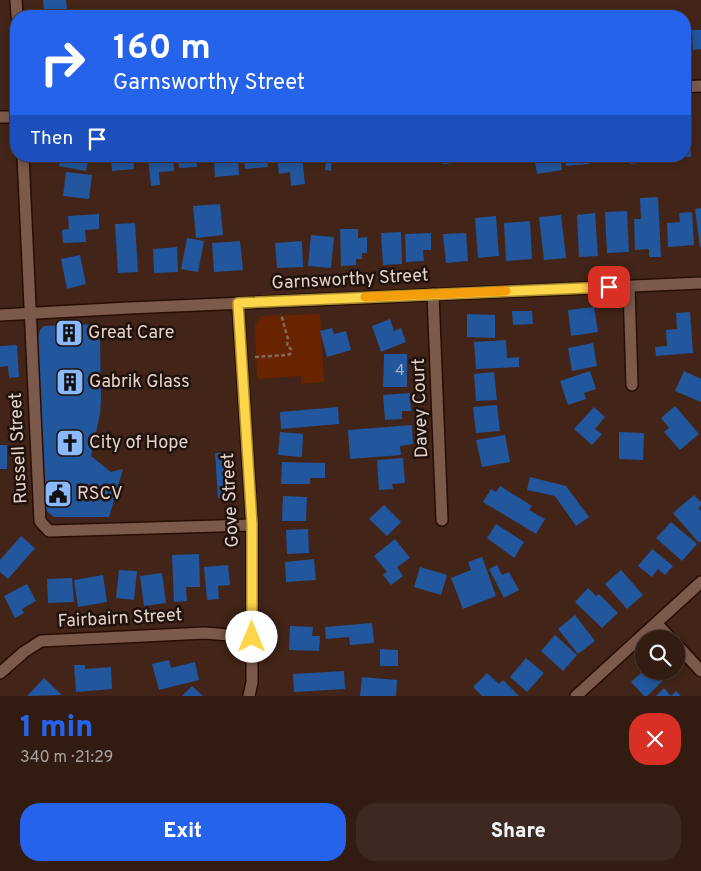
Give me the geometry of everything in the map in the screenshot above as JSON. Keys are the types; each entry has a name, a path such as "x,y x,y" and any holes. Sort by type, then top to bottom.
{"street":[{"name":"Russell Street","path":"23,162 40,521 49,531 252,524"},
{"name":"Garnsworthy Street","path":"0,315 701,282"},
{"path":"629,286 632,385"},
{"name":"Davey Court","path":"433,294 442,520"},
{"name":"Gove Street","path":"238,303 252,524 252,682 249,696"},
{"path":"576,696 701,582"},
{"path":"656,623 663,630"},
{"name":"Fairbairn Street","path":"0,673 24,652 41,642 205,633 252,637"},
{"path":"685,654 701,671"}],"path":[{"path":"255,357 266,355 286,356 290,353 281,314"}],"shaded area":[{"path":"320,314 324,382 301,384 301,376 257,379 255,324 261,316"}],"building":[{"path":"43,0 66,0 67,9 44,10"},
{"path":"692,30 701,30 701,49 693,50"},
{"path":"60,162 88,162 86,171 59,166"},
{"path":"111,162 133,162 134,169 112,171"},
{"path":"149,162 173,162 174,171 159,172 160,185 151,186"},
{"path":"178,162 197,162 197,167 179,168"},
{"path":"214,162 238,162 239,175 215,177"},
{"path":"244,162 268,162 268,167 245,169"},
{"path":"278,162 303,162 305,184 291,186 290,172 279,174"},
{"path":"326,162 332,162 331,171 325,170"},
{"path":"443,162 465,162 443,164"},
{"path":"535,162 561,162 562,170 537,174"},
{"path":"566,162 589,162 589,164 566,166"},
{"path":"630,162 649,162 630,164"},
{"path":"66,172 92,175 89,199 63,196"},
{"path":"658,197 661,257 649,257 649,249 635,250 634,219 641,219 640,198"},
{"path":"220,204 223,235 196,238 193,206"},
{"path":"701,208 701,247 700,247 695,209"},
{"path":"627,211 629,252 607,253 605,212"},
{"path":"692,212 694,245 668,247 667,223 680,222 679,213"},
{"path":"595,213 598,256 579,257 577,215"},
{"path":"99,214 99,229 85,230 86,242 63,243 62,230 69,229 68,216"},
{"path":"561,215 566,258 544,260 539,217"},
{"path":"496,216 499,256 478,258 475,218"},
{"path":"530,221 532,259 506,261 504,223"},
{"path":"135,223 138,272 118,273 115,224"},
{"path":"340,229 358,229 358,238 367,237 367,253 362,253 362,259 356,259 356,265 341,266"},
{"path":"401,232 402,264 383,265 381,233"},
{"path":"431,233 431,250 423,250 424,261 406,262 405,234"},
{"path":"466,233 468,261 446,263 443,234"},
{"path":"311,235 334,237 331,268 308,266"},
{"path":"187,238 204,241 198,272 181,269"},
{"path":"240,241 243,270 214,272 212,243"},
{"path":"302,241 303,267 277,268 275,243"},
{"path":"177,247 178,272 154,273 153,249"},
{"path":"80,255 86,284 67,289 61,259"},
{"path":"594,307 598,332 571,336 568,310"},
{"path":"512,311 532,311 533,324 513,325"},
{"path":"690,312 693,353 656,356 655,347 667,346 666,330 677,329 676,313"},
{"path":"467,314 495,315 495,338 467,337"},
{"path":"390,319 394,331 401,328 406,342 381,352 372,326"},
{"path":"96,324 100,337 101,400 91,456 111,472 123,469 109,517 54,517 43,508 38,338 40,330 44,326"},
{"path":"332,328 334,334 346,331 351,350 327,357 320,331"},
{"path":"506,340 507,358 519,357 519,367 476,369 474,342"},
{"path":"593,343 597,366 572,371 568,348"},
{"path":"17,345 19,377 9,378 8,366 0,367 0,346"},
{"path":"384,354 407,354 407,387 383,387"},
{"path":"590,371 596,389 584,393 586,399 568,405 560,381"},
{"path":"684,371 701,379 701,402 675,391"},
{"path":"494,372 497,400 476,401 474,374"},
{"path":"410,393 411,411 402,411 402,419 385,420 383,395"},
{"path":"497,405 500,431 476,433 473,407"},
{"path":"675,406 699,434 680,450 664,432 669,428 661,418"},
{"path":"338,407 339,424 281,429 280,412"},
{"path":"594,407 605,417 595,429 602,434 592,445 574,429"},
{"path":"412,425 413,444 400,446 401,455 350,459 348,430"},
{"path":"280,432 303,434 302,457 278,455"},
{"path":"619,432 644,433 643,460 619,459"},
{"path":"505,435 510,462 482,467 476,440"},
{"path":"0,445 7,445 7,469 0,469"},
{"path":"215,453 224,453 227,456 229,498 218,498"},
{"path":"403,458 405,483 392,484 393,489 379,490 377,460"},
{"path":"282,462 325,463 325,478 310,478 310,484 281,484"},
{"path":"530,477 566,486 589,517 576,526 555,496 527,490"},
{"path":"500,486 532,506 529,510 545,519 536,534 483,502 491,489 496,492"},
{"path":"694,495 701,502 701,506 698,508 701,511 701,541 699,543 673,513"},
{"path":"283,496 307,497 306,521 282,521"},
{"path":"384,505 401,522 387,536 369,519"},
{"path":"671,522 697,544 682,561 656,538"},
{"path":"496,524 524,542 514,558 487,538"},
{"path":"308,529 309,553 287,554 286,530"},
{"path":"21,536 35,548 8,579 0,572 0,560"},
{"path":"395,539 410,558 397,567 403,576 391,585 383,575 387,572 374,556"},
{"path":"652,549 673,566 665,575 658,569 652,577 638,566"},
{"path":"199,554 200,587 186,587 187,601 174,602 172,555"},
{"path":"482,557 496,596 463,609 451,578 471,570 468,562"},
{"path":"314,559 316,580 286,582 285,562"},
{"path":"228,565 230,585 218,586 219,599 207,600 204,567"},
{"path":"497,565 502,575 509,572 519,590 504,598 489,569"},
{"path":"420,567 447,575 441,595 414,587"},
{"path":"119,570 137,571 134,600 116,598"},
{"path":"621,570 643,595 627,609 605,584"},
{"path":"162,573 166,603 144,606 140,576"},
{"path":"103,575 107,602 78,607 74,580"},
{"path":"72,578 74,602 48,603 47,579"},
{"path":"27,584 36,601 22,609 24,613 15,618 4,596"},
{"path":"588,588 596,596 599,594 618,613 602,628 575,602"},
{"path":"575,615 595,641 578,654 558,629"},
{"path":"372,623 374,643 350,645 349,637 326,639 325,627"},
{"path":"290,626 313,627 312,636 320,636 319,651 289,650"},
{"path":"555,635 577,655 563,671 541,651"},
{"path":"380,649 398,650 398,666 380,666"},
{"path":"526,658 544,673 527,692 510,677"},
{"path":"169,660 171,668 195,662 199,680 159,690 152,664"},
{"path":"74,665 85,665 85,669 111,667 112,689 76,692"},
{"path":"344,671 345,689 294,692 293,674"},
{"path":"487,673 499,684 503,680 519,696 482,696 473,687"},
{"path":"362,677 397,680 396,696 360,696"},
{"path":"44,678 62,695 27,696"},
{"path":"635,678 635,680 664,680 647,696 644,696 631,682"},
{"path":"192,686 203,696 182,696"},
{"path":"664,688 671,696 656,696"},
{"path":"676,691 681,696 671,696"}],"slow traffic":[{"path":"365,297 506,291"}],"place":[{"name":"Great Care","path":"69,333"},
{"name":"Gabrik Glass","path":"70,382"},
{"name":"City of Hope","path":"70,443"},
{"name":"RSCV","path":"58,494"}],"route":[{"path":"252,637 252,524 238,303 609,287"}]}
